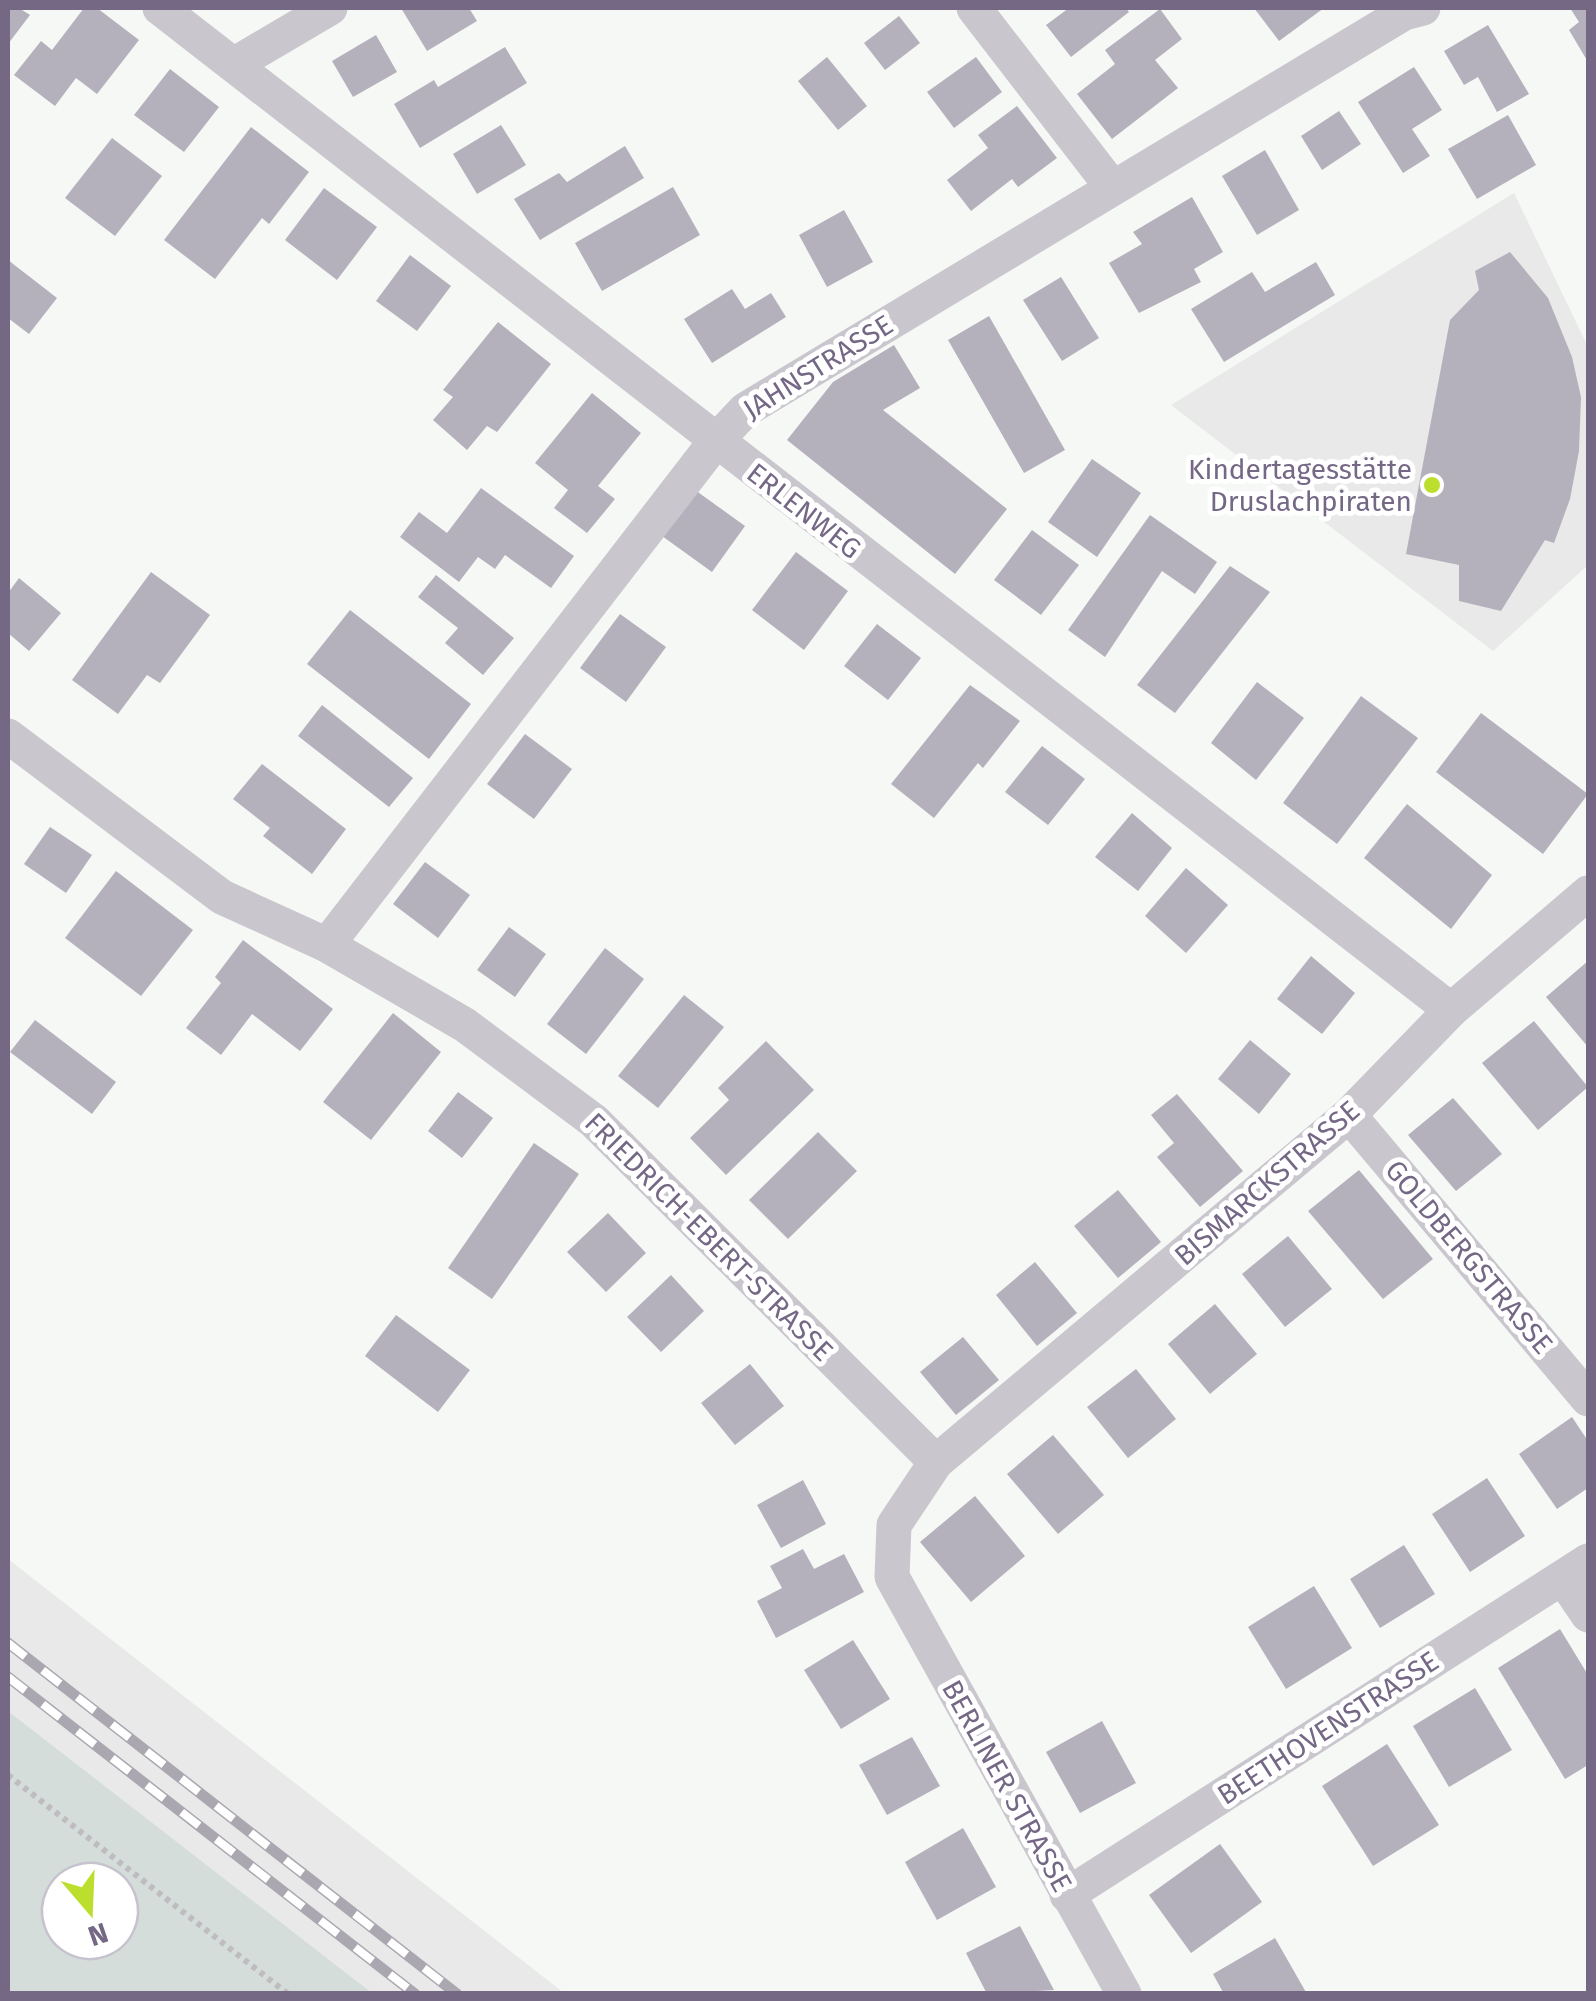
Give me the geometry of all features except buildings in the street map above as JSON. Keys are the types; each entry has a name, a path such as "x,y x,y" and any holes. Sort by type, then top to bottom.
{"street":[{"name":"ERLENWEG","path":"160,8 1452,1010"},
{"path":"235,64 330,8"},
{"path":"974,8 1112,187"},
{"name":"JAHNSTRASSE","path":"327,945 715,442 745,410 1409,10"},
{"name":"FRIEDRICH-EBERT-STRASSE","path":"8,736 222,897 327,945 465,1025 594,1121 936,1462"},
{"name":"BISMARCKSTRASSE","path":"936,1462 1349,1115 1452,1010 1588,893"},
{"name":"GOLDBERGSTRASSE","path":"1349,1115 1588,1399"},
{"name":"BERLINER STRASSE","path":"936,1462 894,1525 892,1578 1124,1994"},
{"path":"1576,1570 1588,1615"},
{"name":"BEETHOVENSTRASSE","path":"1067,1895 1576,1570"}],"path":[{"path":"8,1774 288,1994"}],"shaded area":[{"name":"Kindertagesstätte Druslachpiraten","path":"1514,193 1588,347 1588,565 1493,651 1171,405"},
{"path":"8,1559 564,1993 372,1993 8,1711"},
{"path":"8,1711 372,1993 8,1993"}],"railway":[{"path":"8,1643 457,1994"},
{"path":"8,1677 415,1994"}],"place":[{"name":"Kindertagesstätte Druslachpiraten","path":"1432,485"}]}
